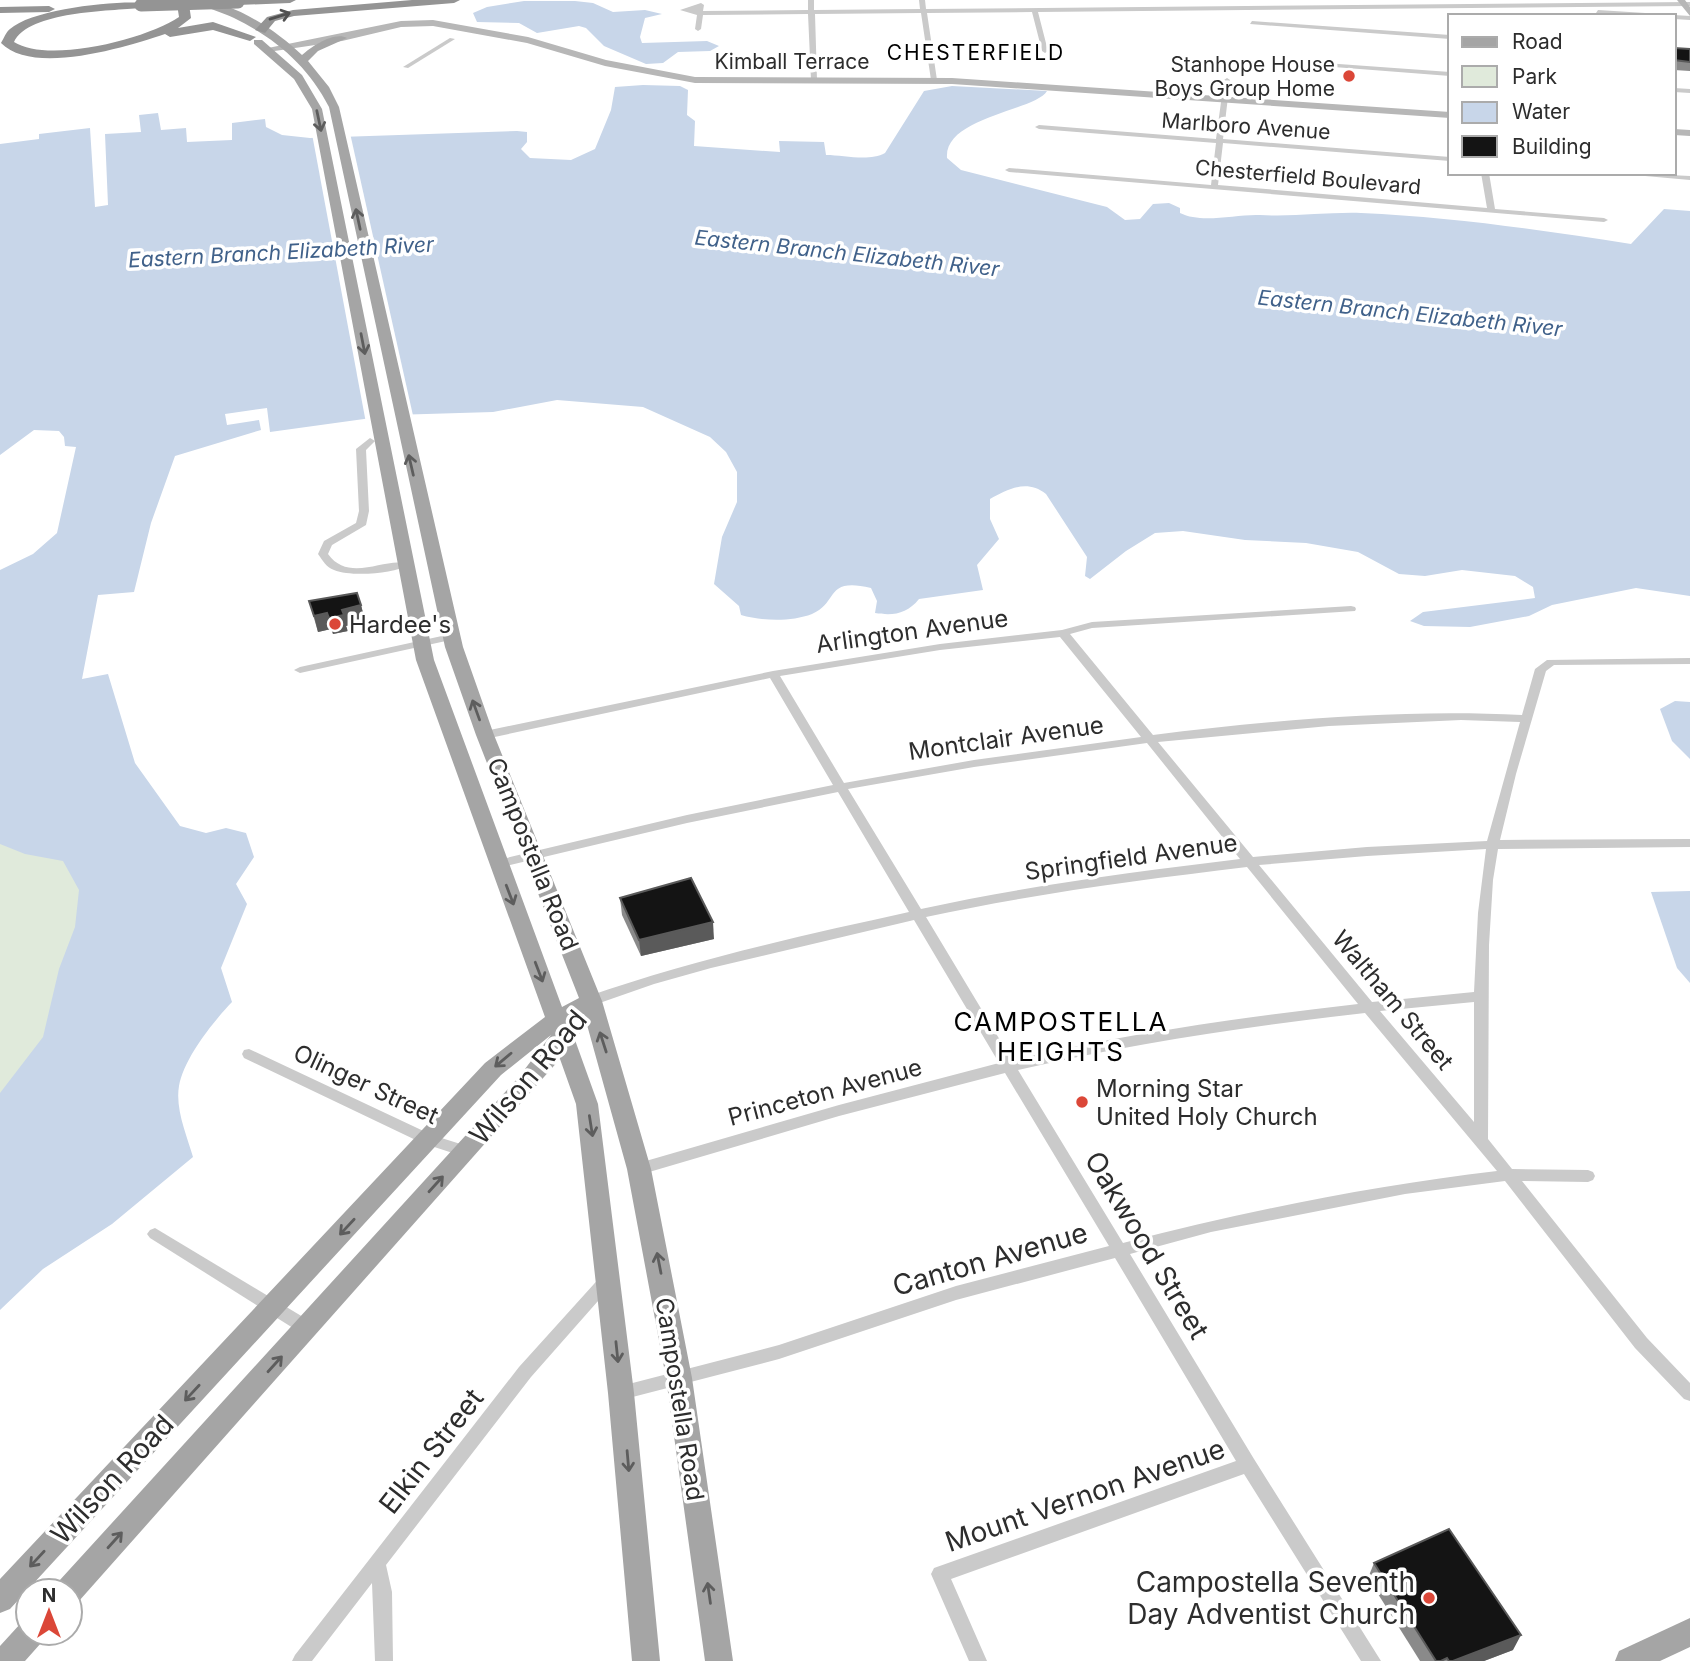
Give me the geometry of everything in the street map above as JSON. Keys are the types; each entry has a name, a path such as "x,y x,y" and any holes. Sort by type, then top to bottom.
{"highway":[{"path":"0,2 110,0"},
{"path":"0,10 290,0"},
{"path":"0,50 22,57 65,57 205,26 255,33 268,20 293,13 454,0"},
{"path":"141,5 41,19 13,32 7,43 15,51 34,54 83,50 173,27 185,18 178,2"}],"main road":[{"path":"198,0 232,14 255,33"},
{"path":"178,2 255,33"},
{"name":"Campostella Road","path":"255,33 285,46 303,60 316,74 334,107 451,637 485,735 591,1002 639,1169 679,1378 719,1661"},
{"name":"Campostella Road","path":"255,33 308,90 319,120 420,643 443,718 561,1028 587,1104 609,1279 646,1661"},
{"path":"303,60 314,49 342,38"},
{"name":"Wilson Road","path":"0,1599 492,1069 561,1028 591,1002"},
{"name":"Wilson Road","path":"82,1577 465,1152 561,1028"},
{"path":"1629,1661 1690,1632"},
{"path":"6,1661 18,1647"}],"street":[{"path":"811,0 814,80"},
{"path":"922,0 934,80"},
{"path":"698,29 701,6 757,13 1462,3 1635,14"},
{"path":"1517,5 1685,3 1690,15"},
{"path":"752,4 757,13"},
{"path":"1035,11 1045,51"},
{"name":"Kimball Terrace","path":"268,49 342,38 401,24 433,23 551,46 605,63 681,78 714,81 934,80 1448,115"},
{"path":"1252,23 1448,37"},
{"path":"407,67 452,39"},
{"path":"1297,63 1448,74"},
{"path":"1214,187 1227,80"},
{"name":"Marlboro Avenue","path":"1039,127 1448,159"},
{"name":"Chesterfield Boulevard","path":"1009,170 1604,220"},
{"path":"1485,175 1491,210"},
{"path":"1656,175 1690,178"},
{"path":"370,441 361,449 364,511 361,525 328,543 323,554 331,565 341,569 404,565"},
{"name":"Arlington Avenue","path":"485,735 773,674 940,647 1063,633 1092,625 1350,609"},
{"name":"Waltham Street","path":"1063,633 1368,1007 1510,1175 1641,1343 1690,1395"},
{"path":"300,670 451,637"},
{"path":"1481,1140 1482,936 1494,844 1513,757 1541,669 1551,662 1690,661"},
{"name":"Oakwood Street","path":"773,674 1248,1465 1372,1661"},
{"name":"Montclair Avenue","path":"498,864 839,786 991,760 1149,739 1406,718 1527,719"},
{"name":"Springfield Avenue","path":"591,1002 643,983 753,953 915,914 1057,888 1251,863 1494,844 1690,843"},
{"name":"Princeton Avenue","path":"639,1169 1008,1067 1234,1025 1368,1007 1481,996"},
{"name":"Olinger Street","path":"249,1054 427,1139 465,1152"},
{"name":"Canton Avenue","path":"621,1393 779,1352 956,1293 1120,1248 1308,1205 1510,1175 1588,1176"},
{"path":"155,1234 307,1328"},
{"name":"Elkin Street","path":"301,1661 525,1372 609,1279"},
{"name":"Mount Vernon Avenue","path":"940,1574 1248,1465"},
{"path":"377,1563 383,1591 383,1661"},
{"path":"940,1574 978,1661"}],"green space":[{"path":"0,619 102,863 88,950 0,1132"}],"water":[{"path":"524,1 593,3 613,12 645,10 662,14 645,18 640,37 642,43 707,41 719,46 710,51 678,52 663,63 646,64 604,46 586,28 579,26 537,33 519,23 477,22 473,13 487,7"},
{"name":"Eastern Branch Elizabeth River","path":"680,86 688,90 687,115 695,121 694,146 780,152 779,141 824,142 826,155 864,158 885,153 924,91 952,86 1047,91 1039,98 974,124 960,133 950,144 947,158 961,170 1107,207 1125,220 1140,219 1153,204 1169,203 1180,208 1180,213 1198,218 1348,213 1395,215 1496,225 1631,244 1664,209 1690,211 1690,596 1636,588 1552,605 1529,616 1470,627 1424,626 1410,621 1423,612 1535,598 1533,587 1515,576 1462,570 1425,576 1399,574 1358,552 1306,543 1245,540 1183,531 1155,533 1090,579 1085,576 1087,557 1046,494 1039,489 1025,486 990,499 990,519 999,539 977,565 983,590 919,599 905,611 888,614 875,613 877,601 871,588 846,586 839,588 820,609 804,617 776,620 758,618 741,615 739,606 714,584 722,537 737,502 737,472 726,452 710,437 643,407 557,400 493,412 393,415 270,432 267,408 225,414 227,425 259,420 261,430 175,456 151,523 134,592 98,595 82,679 108,674 135,763 180,826 206,833 226,828 246,833 254,857 236,884 247,904 221,968 232,1002 193,1052 179,1086 180,1113 193,1157 112,1224 43,1269 0,1310 0,1093 43,1037 59,969 75,927 79,890 63,861 25,854 0,844 0,570 33,554 57,533 76,447 65,446 64,437 59,431 34,430 0,455 0,144 39,139 39,134 90,128 95,207 108,205 105,134 141,132 139,115 158,113 161,130 186,128 187,142 232,140 232,123 265,119 266,127 282,135 310,138 527,132 527,142 521,149 530,158 571,160 595,149 611,110 615,87"},
{"path":"1675,701 1690,702 1690,759 1672,741 1660,709"},
{"path":"1690,891 1690,983 1677,968 1651,892"}],"pier":[{"path":"350,133 414,420 366,423 312,134"}],"building":[{"path":"1676,48 1690,49 1690,62 1676,60"},
{"path":"357,593 361,605 342,610 344,615 329,618 327,613 314,616 309,601"},
{"path":"691,878 713,922 639,940 620,898"},
{"name":"Campostella Seventh Day Adventist Church","path":"1449,1529 1521,1635 1453,1661 1447,1658 1436,1661 1374,1563"}],"place":[{"name":"Stanhope House Boys Group Home","path":"1349,76"},
{"name":"Hardee's","path":"335,624"},
{"name":"Morning Star United Holy Church","path":"1082,1102"},
{"name":"Campostella Seventh Day Adventist Church","path":"1429,1598"}],"district":[{"name":"CHESTERFIELD","path":"976,52"},
{"name":"CAMPOSTELLA HEIGHTS","path":"1061,1036"}]}
